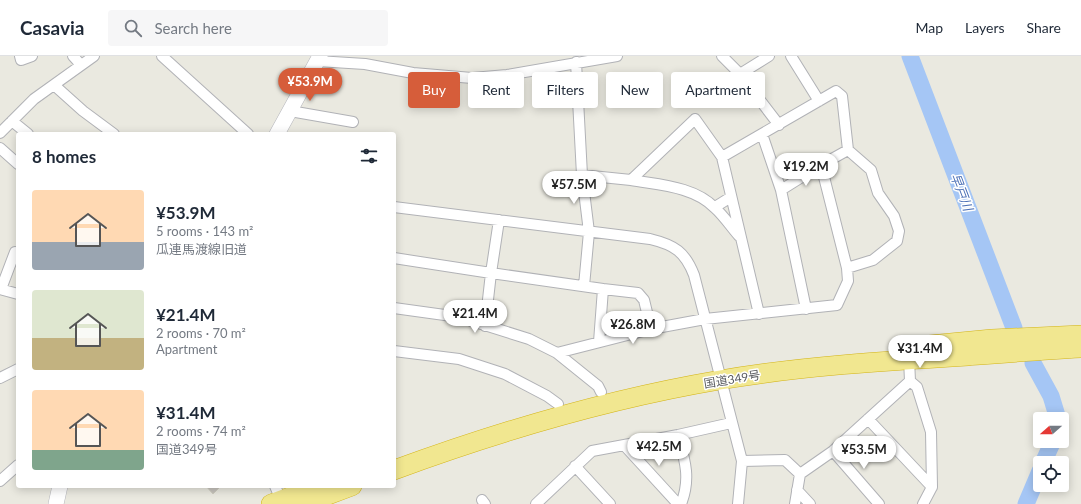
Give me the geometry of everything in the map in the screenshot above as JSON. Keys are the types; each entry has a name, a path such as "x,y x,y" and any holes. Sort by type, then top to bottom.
{"highway":[{"name":"国道349号","path":"396,457 463,432 512,416 601,392 718,374 828,353 992,339 1081,335"},
{"name":"国道349号","path":"396,469 516,428 564,414 664,390 718,374 909,359 1081,348"},
{"path":"276,497 311,488"},
{"path":"304,504 347,488"}],"street":[{"path":"20,56 21,60 32,56"},
{"path":"73,56 81,65"},
{"path":"0,133 34,99 94,56"},
{"path":"162,56 246,132"},
{"path":"722,56 738,72"},
{"path":"743,72 769,56"},
{"path":"791,56 819,101"},
{"path":"278,132 322,58 413,73 472,78 507,75 612,57"},
{"path":"576,62 582,175 589,232 584,286"},
{"path":"54,85 111,132"},
{"path":"722,157 836,91 842,96 848,150 871,170 878,193 894,216 899,231 897,241 873,260 847,268"},
{"path":"765,107 779,125"},
{"path":"290,111 353,122"},
{"path":"630,180 695,119 722,157 759,314"},
{"path":"12,122 25,132"},
{"path":"762,134 781,190 806,309"},
{"path":"0,148 16,162"},
{"path":"781,190 848,150"},
{"path":"557,353 650,329 705,319 837,305 848,281 847,268 821,165"},
{"path":"582,175 630,180 674,188 699,196 715,207 741,239"},
{"path":"715,207 731,197"},
{"path":"396,207 650,239 663,242 676,248 683,254 689,262 694,276 718,374 742,461 738,504"},
{"path":"485,326 498,220"},
{"path":"15,252 1,289 16,293"},
{"path":"396,258 491,274 638,293 644,300 650,329"},
{"path":"599,342 603,289"},
{"path":"396,308 458,317 529,339 557,353 598,386 601,392"},
{"path":"396,351 459,359 497,371 540,392 558,404"},
{"path":"909,359 910,381 916,387 931,432 932,487 923,504"},
{"path":"0,378 16,370"},
{"path":"795,504 800,474 833,451 910,381"},
{"path":"868,419 932,487"},
{"path":"540,503 575,466 592,451 678,435 731,423"},
{"path":"624,445 679,504 687,482 684,458 678,435"},
{"path":"833,451 879,504"},
{"path":"742,461 785,460 800,474"},
{"path":"575,466 610,504"},
{"path":"0,480 16,467"},
{"path":"56,504 60,488"},
{"path":"797,490 810,504"}],"building":[{"path":"208,488 219,488 213,494"}],"waterway":[{"name":"早戸川","path":"910,56 1014,328"},
{"name":"早戸川","path":"1033,363 1051,396 1056,412"},
{"name":"早戸川","path":"1046,456 1050,448"},
{"name":"早戸川","path":"1026,504 1033,488"}]}
